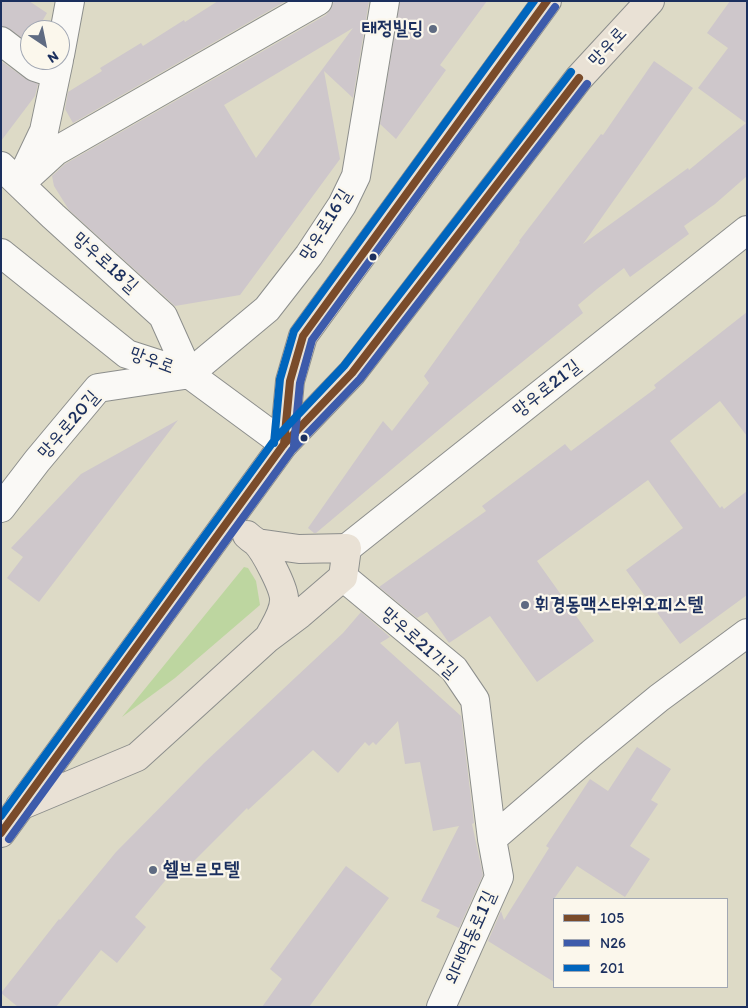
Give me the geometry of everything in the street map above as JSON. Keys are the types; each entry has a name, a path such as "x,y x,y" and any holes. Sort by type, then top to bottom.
{"main road":[{"path":"284,444 290,381 303,336 548,1"},
{"name":"망우로","path":"1,833 284,444 352,373 579,78 650,1"},
{"path":"228,521 257,543 280,582 284,598 281,615 268,638"},
{"path":"20,806 136,757 268,638 300,614 343,576 347,548 300,549 257,543"}],"street":[{"path":"66,20 70,1"},
{"name":"망우로16길","path":"189,374 267,309 309,255 342,205 356,176 385,1"},
{"path":"10,175 309,4"},
{"path":"1,41 20,56"},
{"path":"10,175 44,131 57,70"},
{"name":"망우로18길","path":"10,175 163,316 189,374"},
{"name":"망우로21길","path":"347,548 747,230"},
{"name":"망우로","path":"1,253 126,354 189,374 284,444"},
{"name":"망우로20길","path":"1,508 37,461 98,388 189,374"},
{"name":"망우로21가길","path":"343,576 454,669 475,700 492,839"},
{"path":"492,839 592,753 660,698 747,634"},
{"name":"외대역동로1길","path":"441,1007 499,877 492,839"}],"green space":[{"path":"244,567 248,568 256,581 260,605 175,678 122,717"}],"building":[{"path":"1,1 29,1 47,13 43,20 20,20 20,36 10,29 1,26"},
{"path":"218,1 286,1 73,123 65,109 68,92 102,71 100,68 141,43 143,46"},
{"path":"334,1 369,1 353,98 324,71 340,159 240,295 175,306 69,210 54,186 52,176 65,164 326,15","holes":["353,28 256,158 224,105"]},
{"name":"태정빌딩","path":"400,1 487,1 440,65 446,70 396,139 380,124"},
{"path":"730,1 747,1 747,176 715,204 684,226 689,234 630,277 624,268 597,289 578,305 583,313 314,533 308,528 383,421 392,431 429,383 424,376 519,241 601,134 603,135 654,61 693,88 583,244 688,168 689,170 746,123 698,88 728,48 707,33"},
{"path":"1,61 26,79 38,84 35,96 1,141"},
{"path":"747,312 747,436 720,401 670,441 720,508 722,506 724,509 747,491 747,595 680,644 626,570 683,528 648,480 537,561 594,641 537,682 490,616 449,643 427,612 417,618 379,587 486,511 482,506 565,444 571,451 656,388 654,385"},
{"path":"178,420 39,602 7,578 23,557 11,548 81,474"},
{"path":"361,612 390,637 380,643 461,716 474,823 472,824 483,875 459,928 436,917 440,910 421,901 459,826 433,831 420,762 405,764 398,721 376,745 373,742 369,746 365,742 338,773 313,750 248,810 247,808 174,881 169,876 135,917 146,927 117,963 101,950 56,1007 18,1007 1,993 59,919 116,852 204,763 343,633"},
{"path":"637,747 671,769 651,800 658,804 630,846 650,859 625,897 577,866 553,898 553,981 488,941 501,911 504,920 549,848 546,846 590,779 608,791"},
{"path":"346,866 389,898 309,1007 262,1007 282,979 270,969"}],"transit line":[{"name":"201","path":"274,443 280,379 294,331 534,1"},
{"name":"105","path":"284,444 290,381 303,336 547,1"},
{"name":"N26","path":"294,445 300,383 312,340 555,7"},
{"name":"201","path":"1,816 276,438 344,366 571,72"},
{"name":"105","path":"1,833 284,444 352,373 579,78"},
{"name":"N26","path":"9,839 292,450 360,379 587,84"}],"place":[{"name":"태정빌딩","path":"433,29"},
{"name":"휘경동맥스타워오피스텔","path":"525,605"},
{"name":"쉘브르모텔","path":"153,870"}]}
